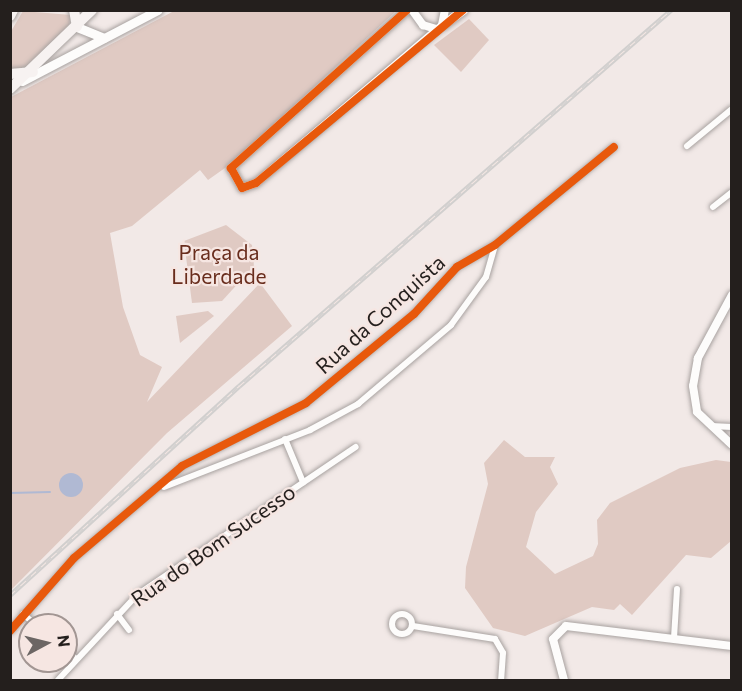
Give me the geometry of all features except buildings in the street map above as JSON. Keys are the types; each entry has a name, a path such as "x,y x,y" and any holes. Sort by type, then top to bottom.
{"main road":[{"path":"10,16 13,10"},
{"path":"74,10 78,27"},
{"path":"10,89 33,72 92,10"},
{"path":"22,81 158,10"},
{"path":"439,27 463,10"},
{"path":"78,27 104,38"},
{"path":"10,74 33,72"}],"street":[{"path":"407,10 231,168 242,188 256,183 439,27 445,10"},
{"path":"412,10 423,24 439,27"},
{"path":"687,147 732,109"},
{"name":"Rua da Conquista","path":"160,488 203,452 306,403 414,314 457,267 495,245 614,147"},
{"path":"713,207 732,192"},
{"path":"24,613 104,531 160,488 285,439 358,404 433,343 486,276 495,245"},
{"path":"732,295 704,343 693,386 697,412 709,426 732,445"},
{"path":"709,426 732,427"},
{"path":"285,439 303,482"},
{"name":"Rua do Bom Sucesso","path":"78,655 117,614 163,574 356,447"},
{"path":"674,638 677,589"},
{"path":"117,614 129,630"},
{"path":"413,626 495,639 504,653 501,681"},
{"path":"564,681 553,639 566,626 732,646"}],"green space":[{"path":"23,11 71,15 69,26 29,67 11,69 10,33"},
{"path":"174,11 396,11 232,163 208,180 200,170 132,226 110,233 123,307 140,355 162,367 147,402 260,283 292,326 167,433 11,590 11,97"},
{"path":"469,19 489,40 461,72 434,45"},
{"name":"Praça da Liberdade","path":"226,225 252,245 254,266 222,301 192,303 184,241"},
{"path":"208,311 214,316 180,343 176,316"},
{"path":"504,440 525,457 555,457 550,467 558,484 536,512 526,547 555,574 593,556 598,544 597,520 610,503 680,468 716,460 731,462 731,541 711,558 686,555 632,615 620,604 614,610 592,607 525,636 493,628 465,588 466,567 488,484 484,463"}],"water":[{"path":"71,473 79,477 83,485 79,493 71,497 63,493 59,485 63,477"}],"waterway":[{"path":"10,493 50,492"}],"railway":[{"path":"10,595 239,386 671,10"}],"cycle path":[{"path":"407,10 231,168 242,188 256,183 463,10"},
{"path":"10,631 74,558 182,466 306,403 414,314 457,267 495,245 614,147"}]}
